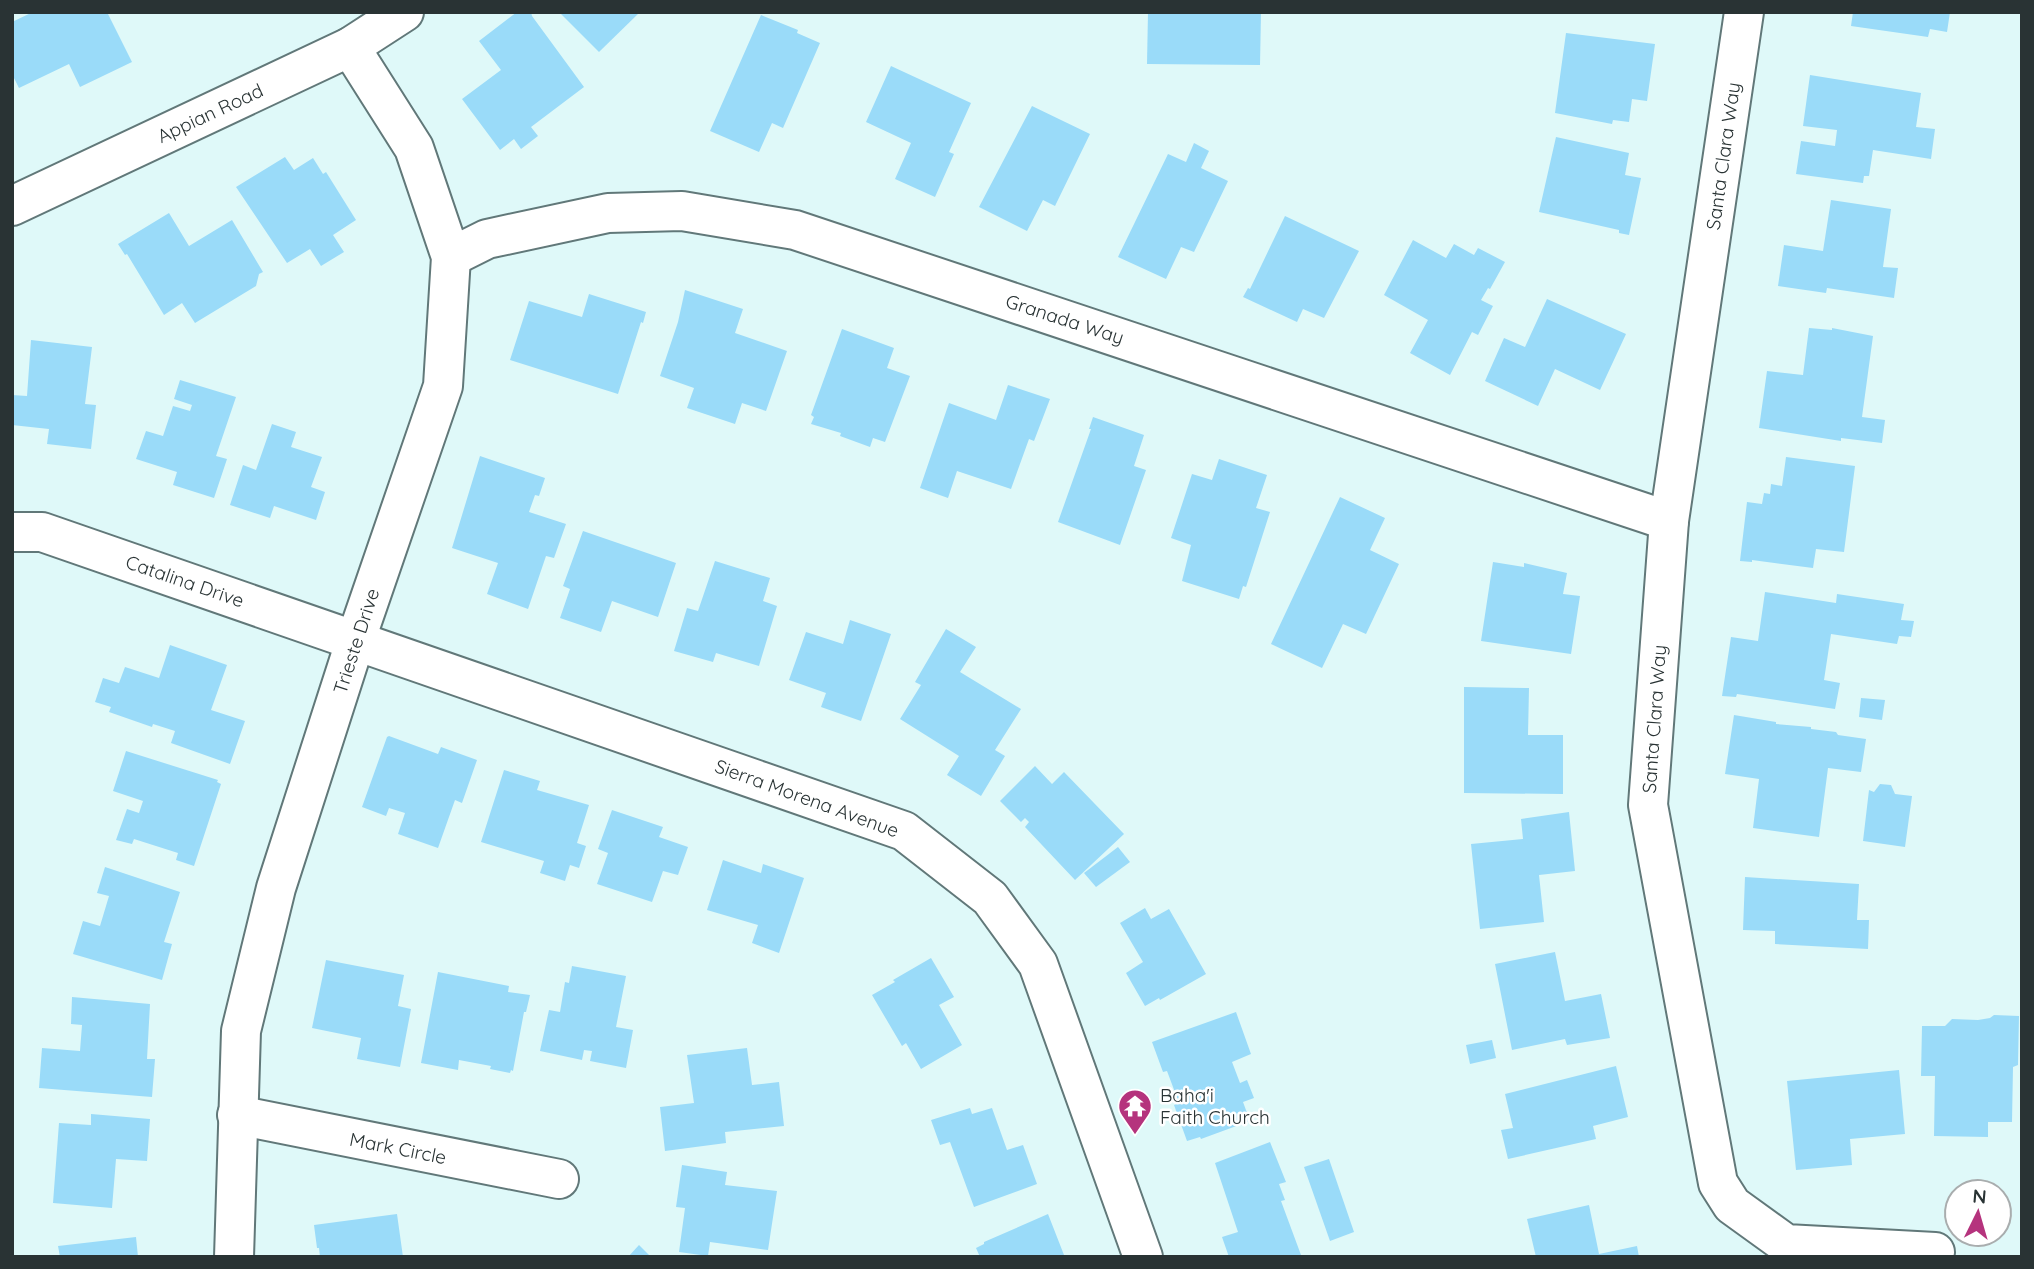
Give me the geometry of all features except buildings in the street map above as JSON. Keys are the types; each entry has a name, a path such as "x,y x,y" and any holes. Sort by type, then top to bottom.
{"street":[{"name":"Appian Road","path":"12,206 350,47 404,12"},
{"name":"Santa Clara Way","path":"1744,12 1669,521 1648,805 1718,1183 1732,1205 1786,1244 1935,1252"},
{"name":"Trieste Drive","path":"234,1257 241,1031 276,888 356,639 443,386 451,257 414,148 350,47"},
{"name":"Granada Way","path":"451,257 487,239 608,213 682,211 795,229 1669,521"},
{"name":"Catalina Drive","path":"12,532 42,532 356,639"},
{"name":"Sierra Morena Avenue","path":"356,639 904,831 990,898 1038,964 1143,1257"},
{"name":"Mark Circle","path":"237,1115 559,1179"}],"place":[{"name":"Baha'i Faith Church","path":"1135,1136"}]}
